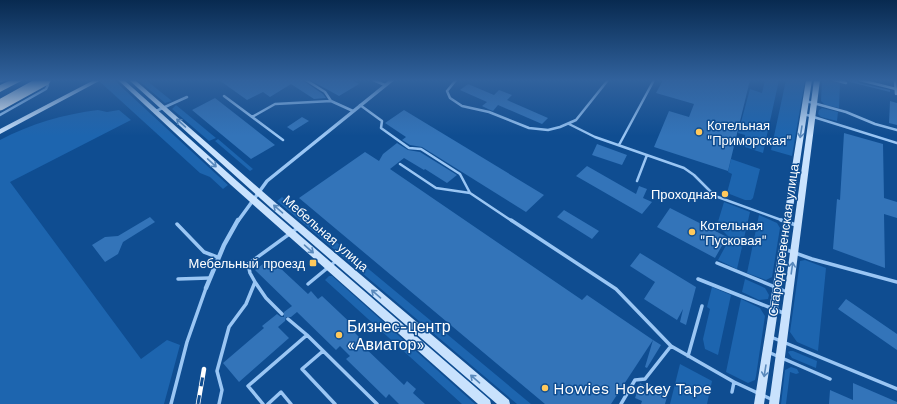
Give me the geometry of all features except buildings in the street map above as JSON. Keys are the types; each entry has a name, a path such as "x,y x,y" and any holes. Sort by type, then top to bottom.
{"highway":[{"path":"0,105 11,99"}],"street":[{"path":"0,132 62,99"},
{"name":"Мебельная улица","path":"146,99 160,110 254,195 291,233 486,404"},
{"name":"Мебельная улица","path":"150,99 160,110"},
{"path":"206,288 217,257 254,195 267,180 368,99"},
{"name":"Стародеревенская улица","path":"760,404 777,288 810,99"},
{"name":"Стародеревенская улица","path":"774,402 798,225 808,115"},
{"name":"Мебельная улица","path":"254,195 299,227 505,404"}],"lane":[{"path":"0,115 29,99"},
{"path":"160,110 181,99"},
{"path":"228,99 283,140"},
{"path":"453,99 462,106 489,112 522,126 545,130 569,124 582,114 594,99"},
{"path":"619,145 644,99"},
{"path":"252,117 275,104 331,101 353,111"},
{"path":"810,102 897,130"},
{"path":"360,105 382,122 381,128 409,148 422,149 460,174 470,193"},
{"path":"808,115 897,143"},
{"path":"569,124 595,137 684,168 695,174 703,182 707,189 715,196 798,225"},
{"path":"637,180 647,155"},
{"path":"400,164 436,188 470,193 616,289 671,346 734,382 761,394 774,402"},
{"path":"177,224 204,252 217,257"},
{"path":"282,314 266,298 250,273 248,264 299,227"},
{"path":"784,248 812,259 897,282"},
{"path":"308,284 337,260"},
{"path":"717,263 789,293"},
{"path":"178,279 209,278"},
{"path":"698,279 786,314"},
{"path":"219,404 222,390 217,371 229,328 246,304 256,282"},
{"path":"171,404 187,342 206,288"},
{"path":"688,356 702,306"},
{"path":"288,319 307,335 377,404"},
{"path":"264,404 248,386 307,335"},
{"path":"770,336 897,389"},
{"path":"621,404 635,380 645,379 671,346"},
{"path":"323,351 302,370 335,404"},
{"path":"768,352 830,379"},
{"path":"732,392 734,382"},
{"path":"268,404 281,392 291,404"}],"shaded area":[{"path":"119,99 134,99 228,185 223,189 210,177 200,173"},
{"path":"160,99 169,99 172,101 165,103"},
{"path":"747,99 775,99 763,153 745,147 745,135 738,133"},
{"path":"782,99 802,99 792,156 771,150"},
{"path":"821,99 839,99 839,108 825,105 821,101"},
{"path":"176,105 216,138 209,141 172,109"},
{"path":"822,108 838,112 837,121 821,117 818,114 819,110"},
{"path":"98,110 107,112 119,110 131,120 10,182 141,359 167,340 180,345 164,404 0,404 0,140 23,129 48,120"},
{"path":"218,139 253,169 250,171 215,141"},
{"path":"731,159 760,169 753,198 751,200 745,200 727,193 732,174 728,172"},
{"path":"282,197 531,404 517,404 277,201"},
{"path":"724,202 750,212 737,269 718,260 730,238 717,225"},
{"path":"759,215 777,223 780,228 772,277 766,280 747,273"},
{"path":"805,260 826,268 818,351 797,342 790,332 800,261"},
{"path":"329,276 332,276 475,404 462,404 325,280"},
{"path":"745,279 765,288 769,295 768,299 759,300 742,292"},
{"path":"712,287 731,295 718,355 705,349 703,339 710,309 707,307"},
{"path":"741,299 760,308 765,316 755,380 748,383 726,372"},
{"path":"790,351 817,361 816,368 792,358 788,352"},
{"path":"680,364 712,381 707,404 670,404"},
{"path":"791,367 797,369 799,373 796,374 790,372 786,404 781,404 785,370"}],"railway":[{"path":"198,404 204,369"}],"place":[{"name":"Котельная \"Приморская\"","path":"699,132"},
{"name":"Проходная","path":"725,194"},
{"name":"Котельная \"Пусковая\"","path":"692,232"},
{"name":"Мебельный проезд","path":"313,263"},
{"name":"Бизнес-центр «Авиатор»","path":"339,335"},
{"name":"Howies Hockey Tape","path":"545,388"}]}
